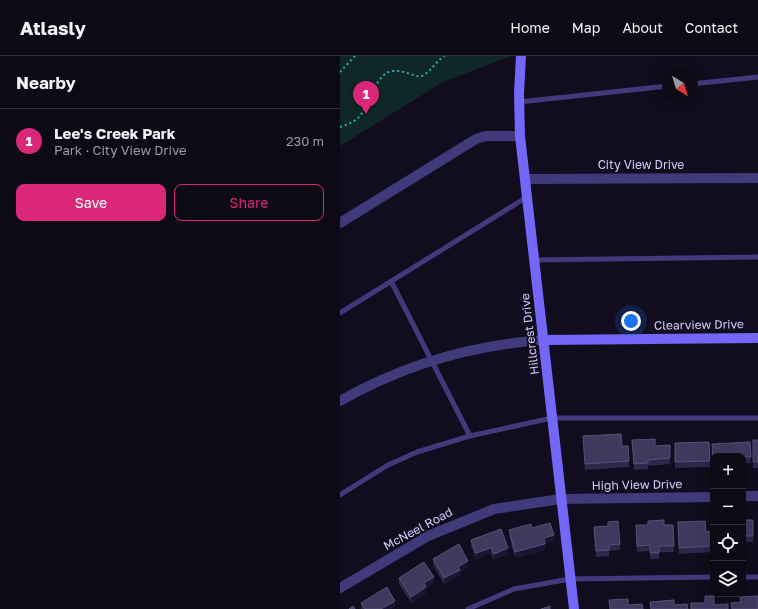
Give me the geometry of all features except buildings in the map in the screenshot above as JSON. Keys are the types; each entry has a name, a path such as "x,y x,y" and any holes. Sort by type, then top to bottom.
{"street":[{"name":"Hillcrest Drive","path":"521,56 519,102 520,136 574,609"},
{"path":"340,223 476,139 486,136 520,136"},
{"name":"City View Drive","path":"525,179 758,178"},
{"name":"Clearview Drive","path":"544,340 758,338"},
{"path":"340,401 373,382 407,368 463,351 509,342 544,340"},
{"name":"High View Drive","path":"562,499 710,496"},
{"path":"746,496 758,496"},
{"name":"McNeel Road","path":"340,588 428,536 470,517 494,509 524,503 562,499"}],"lane":[{"path":"698,83 758,77"},
{"path":"519,102 662,87"},
{"path":"340,313 527,196"},
{"path":"534,260 758,257"},
{"path":"391,281 470,436"},
{"path":"340,495 388,465 417,452 470,436 552,418 758,418"},
{"path":"468,609 514,589 570,579 710,577"},
{"path":"746,577 758,577"}],"path":[{"path":"340,72 354,56"},
{"path":"340,127 356,120 363,112 374,88 384,75 392,70 402,71 420,77 428,74 437,60 445,56"}],"green space":[{"path":"340,56 511,56 443,82 340,146"}],"place":[{"name":"Lee's Creek Park","path":"366,114"}]}
